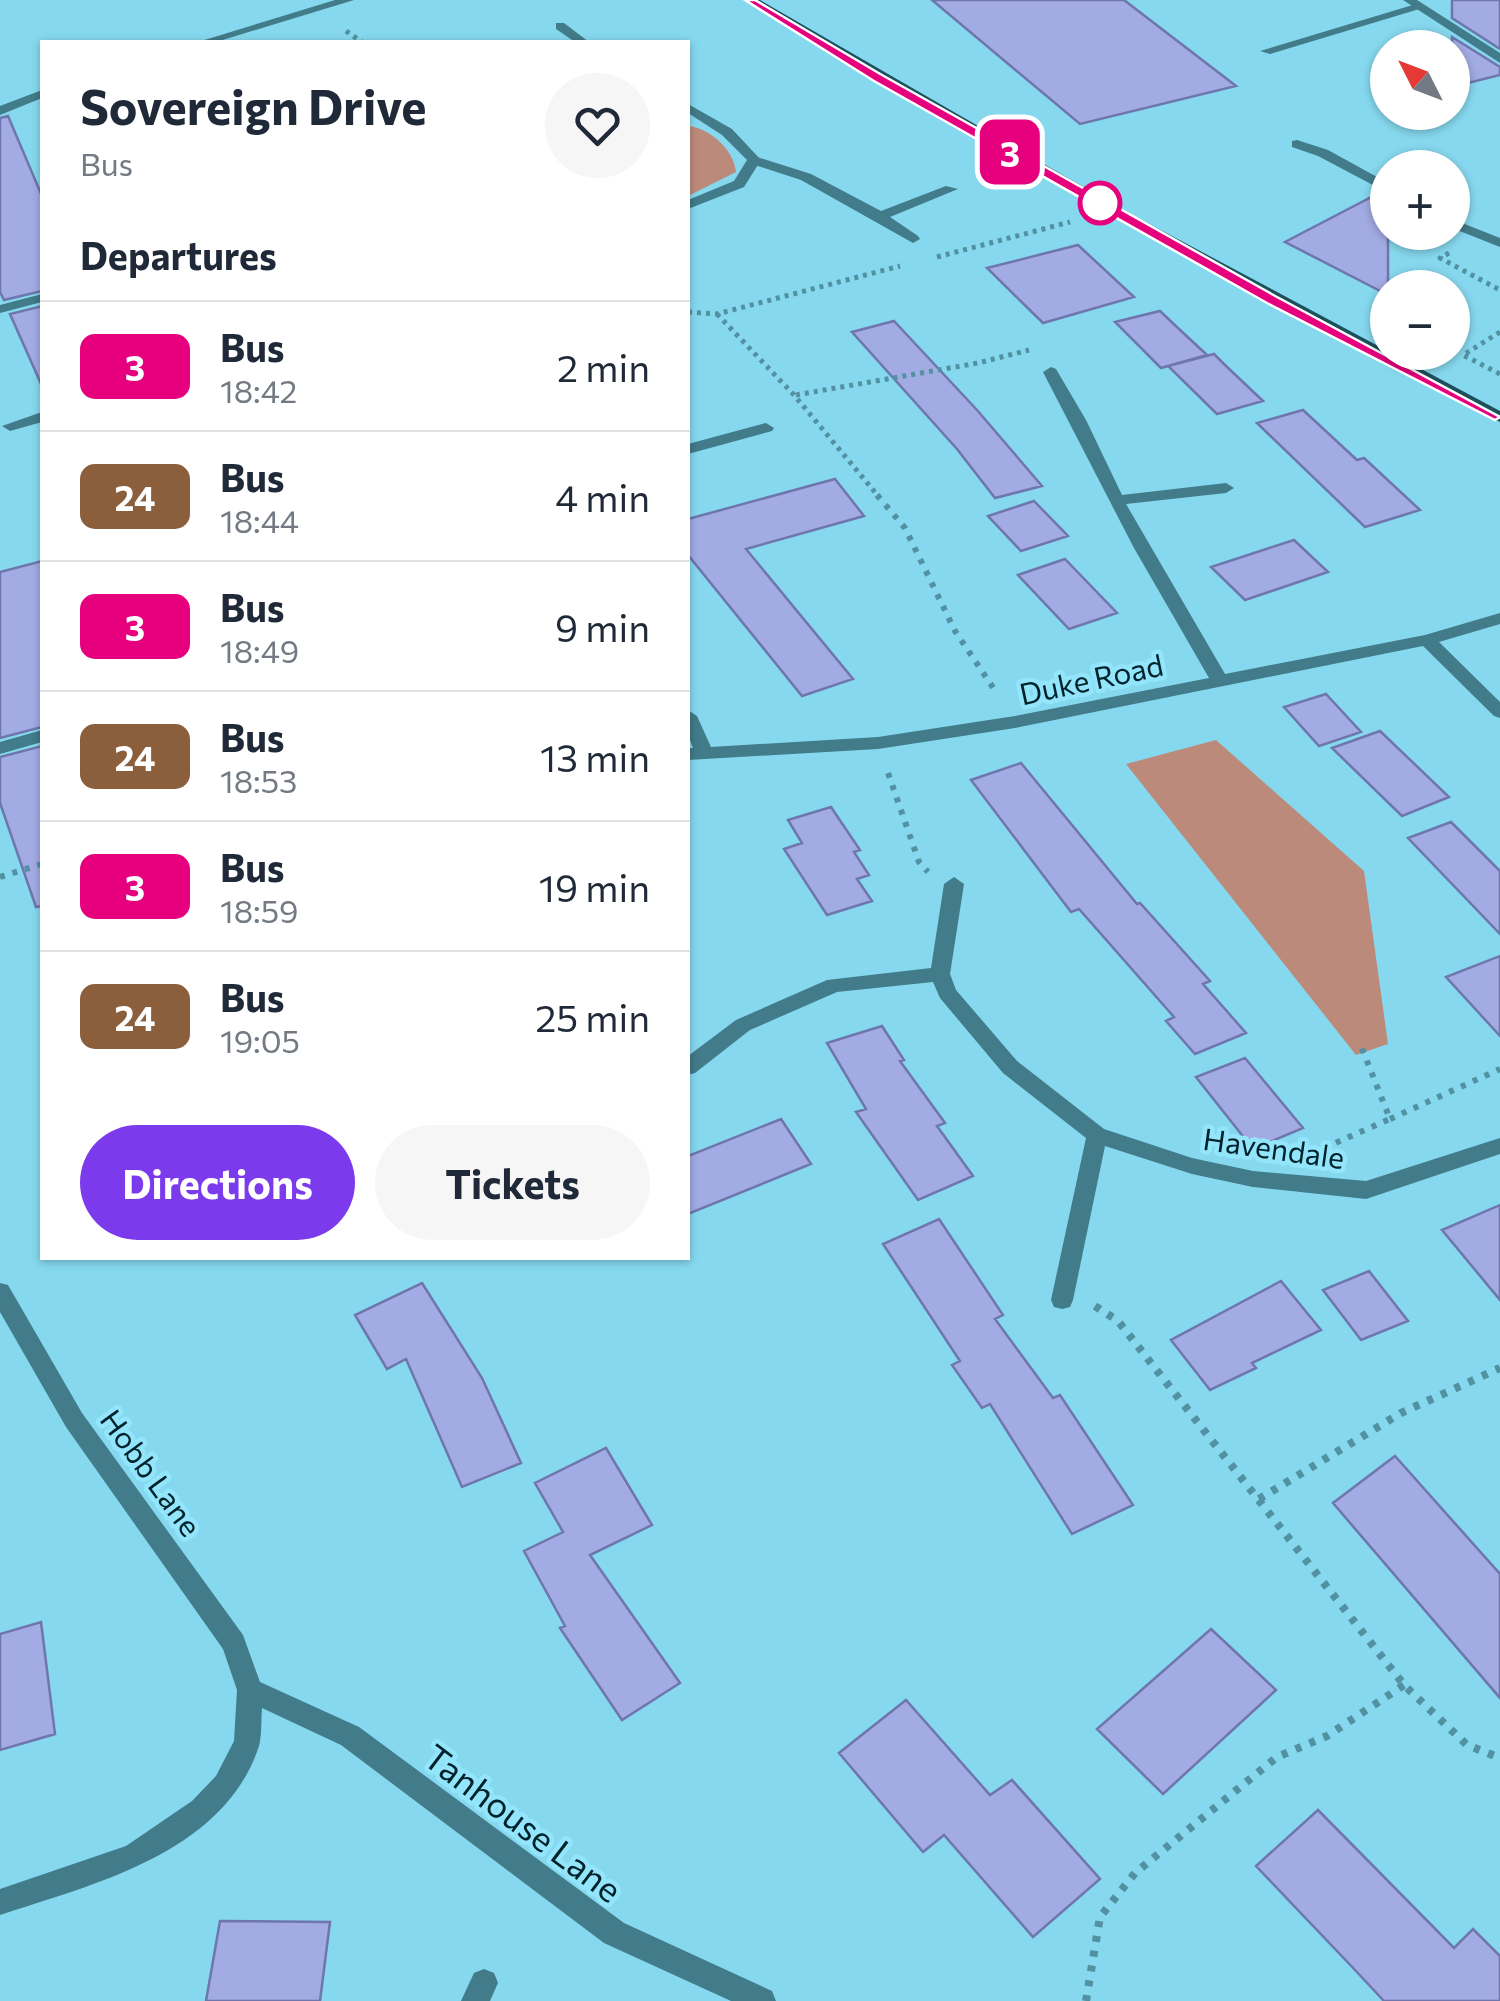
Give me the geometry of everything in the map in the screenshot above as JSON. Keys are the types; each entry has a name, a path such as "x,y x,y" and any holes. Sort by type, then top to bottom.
{"street":[{"path":"292,0 308,12"},
{"path":"211,40 348,0"},
{"path":"751,0 878,78 1272,300 1500,416"},
{"path":"1266,51 1414,4 1500,58"},
{"path":"560,26 580,40"},
{"path":"0,111 40,95"},
{"path":"690,109 727,132 754,160 806,178 880,216 913,238"},
{"path":"1297,144 1323,153 1370,180"},
{"path":"690,204 739,184 754,160"},
{"path":"880,216 950,189"},
{"path":"1470,230 1500,243"},
{"path":"0,309 40,299"},
{"path":"1051,372 1078,413 1116,500 1219,678"},
{"path":"9,427 40,418"},
{"path":"690,448 766,428"},
{"path":"1116,500 1226,488"},
{"name":"Duke Road","path":"696,753 878,743 1016,722 1219,678 1427,640 1500,618"},
{"path":"1427,640 1500,712"},
{"path":"690,725 696,753"},
{"path":"0,748 40,737"},
{"path":"690,1065 743,1025 834,985 940,974 953,890"},
{"name":"Havendale","path":"940,974 947,993 1010,1066 1097,1135 1192,1166 1253,1178 1366,1190 1500,1146"},
{"path":"1063,1294 1097,1135"},
{"name":"Hobb Lane","path":"0,1292 74,1420 234,1643 250,1690"},
{"path":"0,1902 133,1858 201,1810 225,1785 247,1743 250,1690"},
{"name":"Tanhouse Lane","path":"250,1690 350,1736 614,1933 762,2001"}],"path":[{"path":"717,314 794,395 905,528 956,631 1016,722"},
{"path":"1500,332 1463,355 1500,374"},
{"path":"794,395 978,363 1033,348"},
{"path":"878,743 919,862 953,890"},
{"path":"0,877 40,865"},
{"path":"1360,1046 1390,1119"},
{"path":"1253,1178 1500,1069"},
{"path":"1063,1294 1118,1321 1404,1685 1468,1745 1500,1758"},
{"path":"1259,1499 1400,1414 1500,1368"},
{"path":"1086,2001 1100,1917 1135,1873 1277,1757 1327,1736 1404,1685"}],"shaded area":[{"path":"690,126 720,142 731,156 736,172 690,195"},
{"path":"1216,740 1364,871 1388,1044 1356,1055 1126,764"}],"building":[{"path":"932,0 1124,0 1236,86 1080,124"},
{"path":"1452,0 1500,0 1500,49 1452,18"},
{"path":"1470,48 1500,67 1500,75 1470,82"},
{"path":"8,116 40,191 40,291 4,300 0,292 0,118"},
{"path":"1370,198 1370,250 1388,250 1388,270 1370,270 1370,286 1285,242"},
{"path":"1078,245 1134,297 1043,323 987,268"},
{"path":"40,306 40,382 10,314"},
{"path":"1160,311 1207,355 1161,368 1115,322"},
{"path":"894,321 1042,486 995,498 957,449 852,332"},
{"path":"1214,354 1263,401 1217,414 1168,366"},
{"path":"1303,410 1357,460 1364,458 1420,510 1365,527 1257,423"},
{"path":"835,479 864,516 746,549 853,679 802,696 690,557 690,518"},
{"path":"1034,501 1068,536 1021,551 988,516"},
{"path":"1294,540 1328,572 1245,600 1211,567"},
{"path":"1065,559 1117,613 1069,629 1018,575"},
{"path":"40,562 40,728 0,738 0,572"},
{"path":"1326,694 1361,732 1319,746 1284,707"},
{"path":"1380,731 1449,797 1402,816 1332,748"},
{"path":"40,747 40,906 36,907 0,803 0,757"},
{"path":"1021,763 1137,904 1210,981 1203,984 1246,1033 1195,1054 1166,1021 1174,1017 1079,909 1071,912 971,780"},
{"path":"831,807 860,850 854,852 869,875 857,879 872,901 827,915 784,849 802,843 788,820"},
{"path":"1451,822 1500,871 1500,934 1408,838"},
{"path":"1500,956 1500,1036 1446,977"},
{"path":"882,1026 904,1060 900,1061 945,1123 937,1126 973,1176 918,1200 856,1112 866,1109 827,1043"},
{"path":"1245,1058 1303,1128 1253,1149 1196,1077"},
{"path":"781,1119 811,1164 690,1213 690,1155"},
{"path":"1500,1205 1500,1300 1442,1230"},
{"path":"939,1219 1003,1315 995,1319 1053,1398 1060,1395 1133,1505 1072,1534 990,1404 982,1408 952,1365 960,1361 883,1244"},
{"path":"1369,1271 1408,1321 1361,1340 1323,1290"},
{"path":"1281,1281 1321,1330 1252,1363 1256,1368 1210,1390 1171,1340"},
{"path":"422,1283 482,1378 521,1463 462,1487 406,1359 387,1369 355,1315"},
{"path":"606,1448 652,1525 590,1555 680,1683 622,1720 560,1628 565,1626 524,1551 563,1532 535,1483"},
{"path":"1395,1456 1500,1574 1500,1698 1333,1503"},
{"path":"41,1622 55,1734 0,1750 0,1634"},
{"path":"1211,1629 1276,1690 1163,1794 1097,1729"},
{"path":"906,1700 990,1795 1012,1780 1100,1879 1033,1937 944,1835 923,1852 839,1753"},
{"path":"1318,1810 1454,1948 1473,1929 1500,1956 1500,2001 1384,2001 1256,1866"},
{"path":"220,1921 330,1922 320,2001 206,2001"}],"bus line":[{"name":"3","path":"751,0 878,78 1272,300 1500,417"}]}
